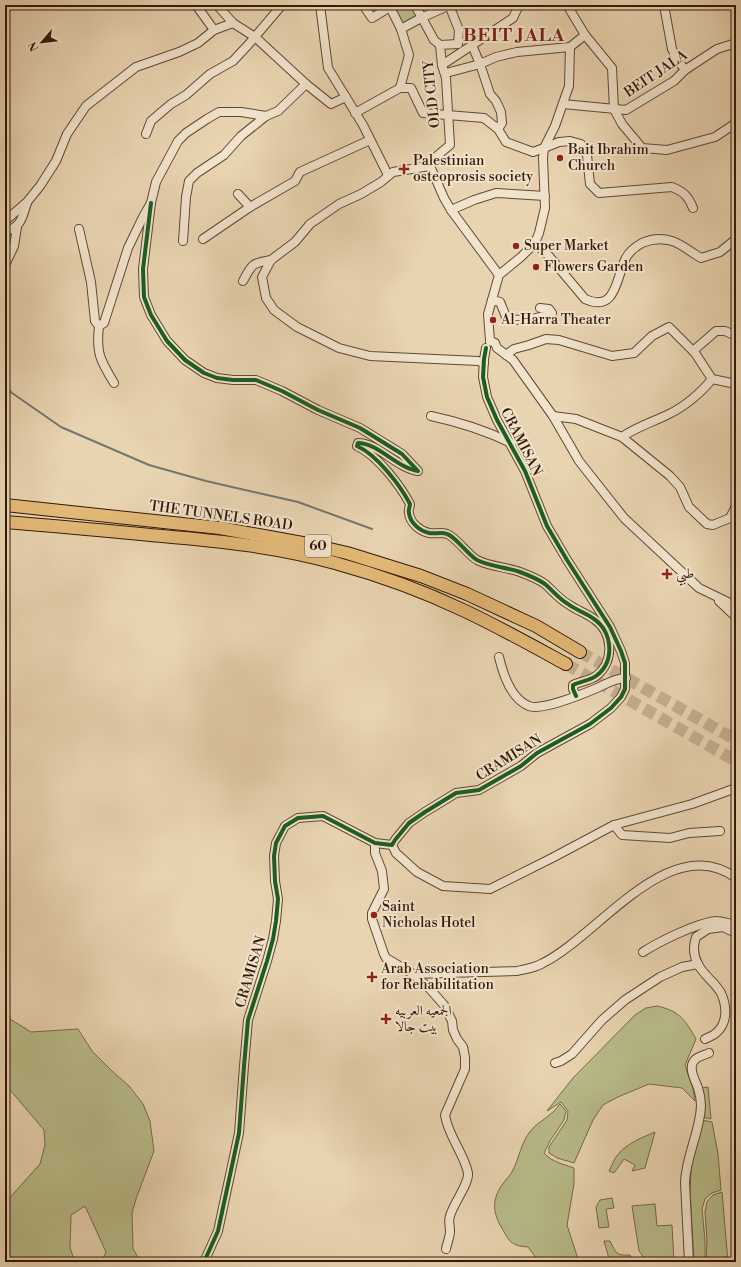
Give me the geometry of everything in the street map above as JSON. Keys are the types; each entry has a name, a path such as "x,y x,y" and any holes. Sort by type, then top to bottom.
{"highway":[{"name":"THE TUNNELS ROAD","path":"5,505 220,528 301,542 348,553 421,576 467,594 536,626 580,652"},
{"name":"THE TUNNELS ROAD","path":"5,522 225,541 294,552 334,562 392,581 441,600 485,621 566,664"}],"street":[{"path":"196,5 214,30"},
{"path":"217,5 233,23 255,37 306,84 332,104 346,97"},
{"path":"146,134 152,121 171,104 186,95 210,74 234,61 282,5"},
{"path":"320,5 328,68 355,113 388,175"},
{"path":"363,5 372,18 392,6 409,55 400,88"},
{"path":"415,5 434,40 440,45"},
{"path":"401,29 449,5"},
{"name":"OLD CITY","path":"430,166 432,160 450,145 444,69 440,45 458,44 459,30 449,5"},
{"path":"444,69 472,45 513,18 518,5"},
{"path":"567,5 585,35 612,68 614,109 622,124 642,148 667,150 715,137 736,123"},
{"path":"664,5 672,49 685,70"},
{"path":"5,221 27,202 40,186 56,161 67,134 86,106 136,66 179,52 198,43 214,30 233,23"},
{"path":"444,69 480,64 496,57 517,52 570,47 585,35"},
{"name":"BEIT JALA","path":"563,104 626,110 674,81 685,70 717,49 736,43"},
{"path":"472,45 490,94 496,101 501,112 502,123 498,129"},
{"path":"570,47 569,86 555,126 544,148 545,208 539,233 534,243 521,257 499,275 451,210 430,166 393,172 381,182 361,194 339,204 310,224 295,242 271,260 262,277 266,298 274,310 297,327 339,348 370,356 478,361 493,352 514,349 546,339 559,340 612,356 634,353 652,336 669,327 693,351 712,379 736,384"},
{"path":"183,241 188,181 197,173 224,155 241,136 266,116 278,111 306,84"},
{"path":"355,113 400,88 411,88 423,113 484,118 498,129 506,142 533,152 559,142 570,141 580,144 587,156 590,184 599,193 672,187 681,190 688,198 693,208"},
{"path":"266,116 241,112 220,112 186,133 178,141 156,182 151,203 143,269 144,298 151,315 167,341 185,360 204,373 217,378 256,380 282,391 318,410 360,428 402,454 418,471 410,470 363,443 358,443 357,446 364,449 382,465 406,495 410,504 408,512 410,519 416,526 428,533 448,534 475,559 491,566 520,572 543,583 566,603 594,619 603,627 610,650 609,658 597,675 573,685 576,696"},
{"path":"203,239 250,207 295,181 300,172 370,140"},
{"path":"451,210 474,200 496,193 545,196"},
{"path":"238,194 250,207"},
{"path":"5,265 14,246 17,227 20,223 27,202"},
{"path":"99,326 104,323 128,248 151,203"},
{"path":"5,228 9,230 17,227"},
{"path":"79,229 90,282 95,321 99,326 97,341 98,350 104,366 114,383"},
{"path":"534,243 548,256 585,299 599,303 609,299 614,292 619,274 626,258 635,247 648,240 658,239 671,241 701,258 720,252 736,239"},
{"path":"243,281 253,264 271,260"},
{"name":"CRAMISAN","path":"204,1262 218,1231 239,1133 248,1020 273,939 278,899 275,881 274,856 276,843 285,826 298,818 322,816 376,843 392,845 409,823 441,801 456,793 479,790 521,766 537,753 590,724 611,708 625,690 625,663 621,650 610,627 547,526 525,471 511,443 497,420 487,397 483,377 493,352 488,314 499,275"},
{"path":"492,300 500,302 507,319 518,321 552,313 549,309 540,308"},
{"path":"693,351 716,331 725,331 736,336"},
{"path":"493,352 513,360 553,416 579,461 624,518 699,588 736,606"},
{"path":"622,437 629,432 670,414 704,389 712,379"},
{"path":"431,416 462,423 511,443"},
{"path":"553,416 576,419 622,437 670,476 680,487 689,507 707,524 714,525 733,518 736,506"},
{"path":"714,596 736,617"},
{"path":"499,657 506,677 517,697 529,706 536,708 576,696 617,679 626,678"},
{"path":"392,845 396,853 417,872 443,886 490,889 614,825 692,804 736,788"},
{"path":"614,825 622,835 662,838 670,838 689,833 720,831"},
{"path":"376,843 375,853 382,871 384,889 383,894 375,904 372,912 375,930 384,954 386,958 413,974 429,988 444,1005 452,1021 453,1030 463,1048 465,1057 465,1069 446,1115 446,1122 461,1155 468,1176 450,1215 448,1223 450,1232 446,1249"},
{"path":"413,974 517,971 533,968 559,954 628,899 660,876 680,868 696,865 714,866 728,872 736,878"},
{"path":"643,952 652,946 691,928 716,921 728,923 735,933"},
{"path":"705,1039 716,1033 725,1022 726,1009 720,993 698,964 694,955 693,945 696,936 708,929 723,927 735,933"},
{"path":"555,1063 572,1054 602,1020 625,1000 660,977 682,967 698,964"},
{"path":"689,1262 685,1189 686,1169 701,1108 698,1089 691,1069 696,1058 709,1053"}],"green space":[{"path":"394,5 415,5 421,18 401,29"},
{"path":"7,987 10,1019 31,1032 78,1029 92,1051 129,1086 143,1104 150,1121 154,1151 132,1213 133,1249 141,1262 101,1262 106,1252 85,1206 71,1215 70,1248 75,1262 5,1262 5,1203 40,1164 45,1145 44,1130 5,1084 5,988"},
{"path":"657,1006 665,1008 681,1017 696,1039 685,1065 693,1089 695,1101 682,1088 649,1084 603,1105 593,1120 574,1163 557,1158 549,1153 549,1147 567,1120 568,1111 561,1102 547,1111 573,1078 635,1015 646,1008"},
{"path":"708,1087 711,1119 702,1117 701,1088"},
{"path":"560,1104 566,1111 564,1120 544,1153 554,1161 574,1168 574,1184 567,1225 579,1262 539,1262 528,1247 515,1245 508,1238 495,1213 495,1202 498,1191 512,1172 529,1133"},
{"path":"701,1120 712,1122 718,1154 721,1190 712,1193 705,1199 702,1209 705,1240 705,1262 694,1262 690,1191 692,1152"},
{"path":"655,1132 645,1168 632,1171 635,1165 624,1159 614,1173 609,1171 616,1157 624,1148"},
{"path":"722,1192 728,1262 706,1262 707,1240 705,1212 707,1202 713,1195"},
{"path":"612,1198 614,1208 606,1209 609,1227 599,1228 596,1207 600,1200"},
{"path":"655,1204 657,1226 672,1225 674,1262 647,1262 639,1251 632,1206"},
{"path":"604,1241 610,1241 617,1253 622,1255 630,1255 636,1262 610,1262"}],"waterway":[{"path":"5,386 12,393 61,427 149,465 206,481 298,502 372,529"}],"tunnel":[{"path":"580,652 736,740"},
{"path":"566,664 736,761"}],"cycle path":[{"path":"151,203 143,269 144,297 151,315 167,341 185,360 204,373 217,378 256,380 282,391 318,410 360,428 402,454 418,471 410,469 373,447 358,443 357,446 365,450 380,463 394,480 410,504 409,511 411,520 419,528 429,533 443,533 450,535 473,558 477,560 493,566 515,570 536,579 545,584 565,602 594,619 605,631 608,639 609,655 602,670 596,676 573,685 576,696"},
{"path":"204,1262 218,1231 239,1133 248,1020 273,939 278,899 275,881 274,856 276,843 285,826 298,818 323,816 375,843 392,845 409,823 456,793 479,790 521,766 537,753 590,724 611,708 621,697 625,689 625,663 610,627 547,526 525,471 497,420 487,397 483,377 486,348"}],"place":[{"name":"Bait Ibrahim Church","path":"560,158"},
{"name":"Palestinian osteoprosis society","path":"404,169"},
{"name":"Super Market","path":"516,246"},
{"name":"Flowers Garden","path":"536,267"},
{"name":"Al-Harra Theater","path":"493,320"},
{"name":"طبي","path":"667,574"},
{"name":"Saint Nicholas Hotel","path":"374,915"},
{"name":"Arab Association for Rehabilitation","path":"372,977"},
{"name":"الجمعيه العربيه بيت جالا","path":"386,1019"}],"district":[{"name":"BEIT JALA","path":"514,35"}]}
